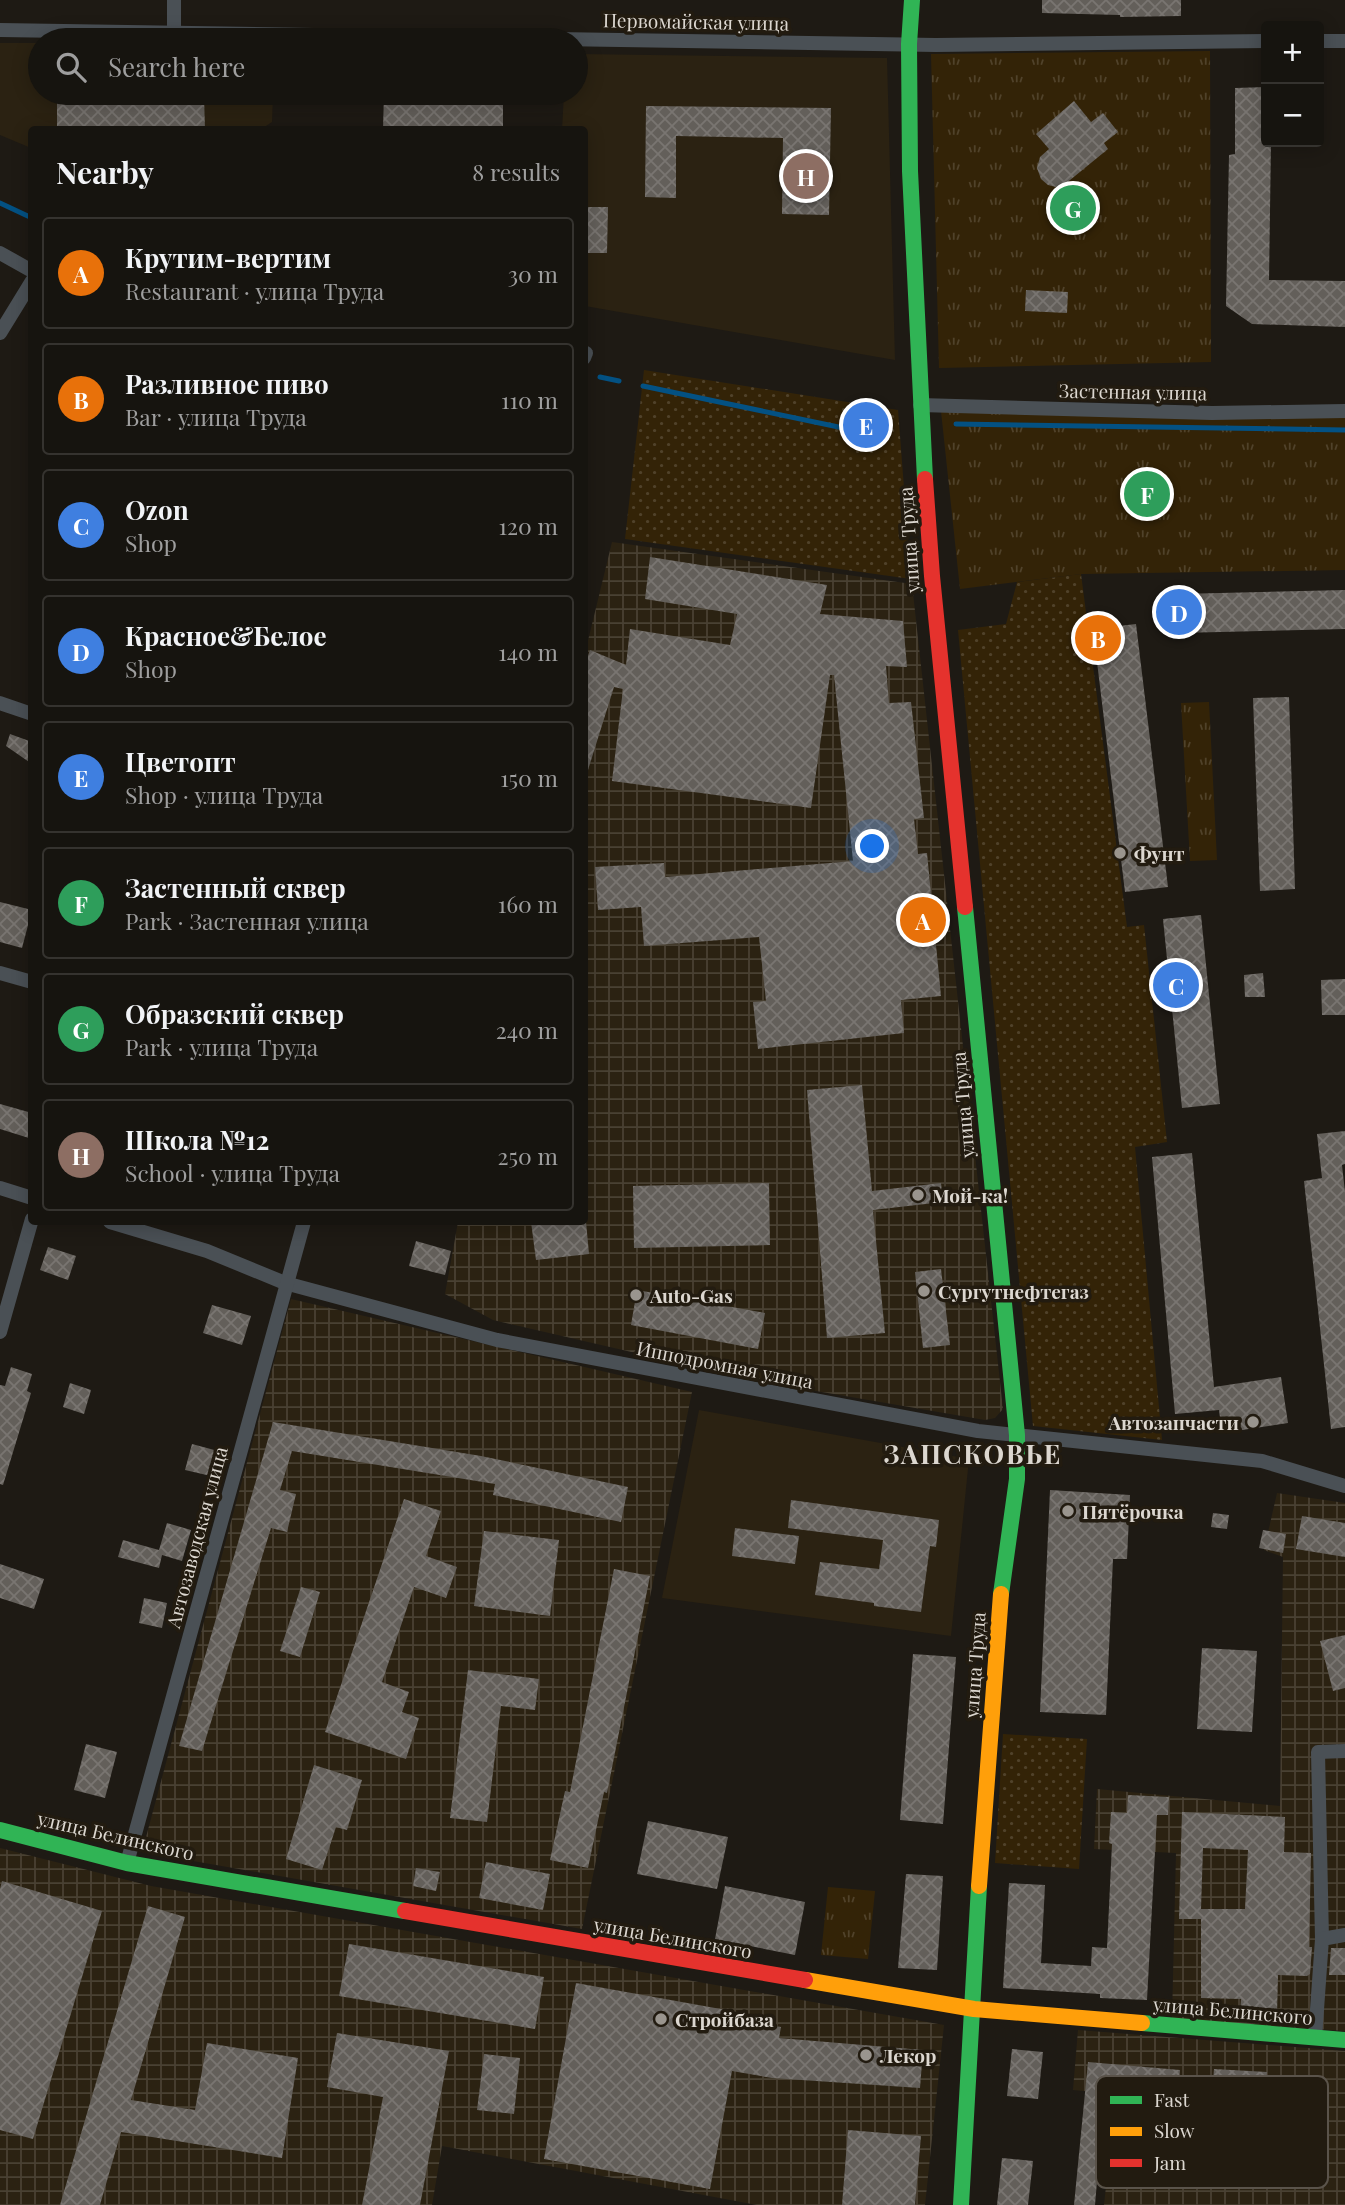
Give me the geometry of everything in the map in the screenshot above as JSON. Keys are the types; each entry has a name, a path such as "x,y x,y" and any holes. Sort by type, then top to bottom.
{"main road":[{"name":"улица Труда","path":"912,0 909,44 909,171 920,405 934,602 1017,1435 1017,1479 1000,1603 981,1850 961,2205"},
{"name":"улица Белинского","path":"0,1830 127,1863 974,2009 1345,2040"}],"street":[{"path":"174,0 174,28"},
{"name":"Первомайская улица","path":"0,30 28,30"},
{"name":"Первомайская улица","path":"588,39 909,44 1261,41"},
{"path":"1324,41 1345,41"},
{"path":"0,253 28,269"},
{"path":"0,334 28,288"},
{"name":"Застенная улица","path":"920,405 1212,413 1345,411"},
{"path":"0,703 28,713"},
{"path":"0,973 28,981"},
{"path":"0,1188 28,1197"},
{"path":"0,1332 30,1225"},
{"name":"Ипподромная улица","path":"120,1225 207,1251 285,1283 497,1340 978,1432 1262,1461 1345,1486"},
{"name":"Автозаводская улица","path":"127,1863 303,1225"},
{"path":"1315,2038 1322,1939 1318,1752 1345,1751"},
{"path":"1322,1939 1345,1934"}],"shaded area":[{"path":"0,43 28,43 28,105 273,105 272,122 266,126 28,126 28,147 0,135"},
{"path":"588,54 887,58 895,360 588,307 588,126 562,126 563,105 588,105"},
{"path":"612,542 912,584 1003,1409 995,1418 985,1420 757,1381 493,1320 445,1294 457,1225 588,1225 588,641"},
{"path":"291,1299 692,1392 582,1929 142,1852"},
{"path":"699,1410 969,1459 951,1636 662,1598"},
{"path":"1277,1493 1345,1503 1345,2031 1172,2019 1176,1853 1094,1849 1097,1789 1280,1806 1283,1557 1264,1550"},
{"path":"0,1848 151,1886 944,2025 925,2205 757,2205 442,2146 432,2205 0,2205"},
{"path":"1078,2030 1345,2051 1345,2205 1104,2205 1106,2188 1328,2188 1328,2076 1096,2076 1096,2092 1073,2090"}],"green space":[{"path":"1210,51 1211,362 939,368 931,54"},
{"path":"644,370 898,410 911,579 625,539"},
{"path":"941,411 1345,418 1345,570 1081,574 960,589"},
{"path":"1081,574 1127,927 1144,925 1167,1142 1135,1147 1162,1440 1033,1426 958,630 1006,624 1017,582"},
{"path":"1209,702 1217,860 1190,861 1181,703"},
{"path":"1003,1734 1087,1739 1079,1869 995,1863"},
{"path":"828,1887 875,1891 868,1959 821,1955"}],"building":[{"path":"1042,0 1181,0 1181,16 1120,17 1042,13"},
{"path":"1261,87 1261,147 1271,147 1269,280 1345,281 1345,327 1252,324 1226,306 1229,155 1235,154 1235,88"},
{"path":"1074,101 1091,122 1103,113 1118,132 1104,143 1108,149 1064,185 1048,185 1041,179 1037,168 1040,157 1049,149 1036,134"},
{"path":"57,105 204,105 205,126 57,126"},
{"path":"384,105 503,105 503,126 383,126"},
{"path":"646,106 831,108 829,215 782,214 783,138 676,136 676,198 645,197"},
{"path":"588,207 608,207 607,253 588,253"},
{"path":"1026,290 1068,292 1067,313 1025,311"},
{"path":"650,557 827,585 820,614 903,621 907,667 886,666 889,703 911,702 924,818 914,819 918,854 927,853 941,996 901,1000 904,1033 758,1049 753,1002 766,1001 759,937 644,946 641,907 598,910 595,867 664,863 665,877 853,861 834,675 830,675 811,808 612,781 623,689 614,687 588,770 590,650 626,665 630,629 730,645 737,614 645,599"},
{"path":"1345,590 1345,629 1179,633 1178,594"},
{"path":"1136,624 1168,887 1125,892 1093,629"},
{"path":"1289,697 1295,889 1260,891 1253,698"},
{"path":"10,734 28,741 28,761 6,746"},
{"path":"0,902 28,909 28,925 22,948 0,942"},
{"path":"1201,915 1220,1104 1182,1108 1163,919"},
{"path":"1263,973 1265,997 1245,997 1244,975"},
{"path":"1345,979 1345,1015 1322,1015 1321,980"},
{"path":"862,1085 872,1191 941,1183 943,1202 873,1210 885,1333 827,1338 807,1090"},
{"path":"0,1104 28,1112 28,1138 0,1129"},
{"path":"1345,1131 1345,1164 1342,1165 1345,1192 1345,1427 1331,1429 1304,1181 1322,1178 1317,1134"},
{"path":"1192,1153 1214,1387 1281,1377 1288,1423 1222,1433 1219,1410 1175,1414 1152,1157"},
{"path":"769,1183 770,1245 634,1248 633,1186"},
{"path":"531,1225 586,1225 589,1254 536,1260"},
{"path":"416,1241 451,1251 445,1275 409,1266"},
{"path":"48,1247 76,1256 68,1280 40,1270"},
{"path":"941,1269 950,1345 923,1348 915,1272"},
{"path":"637,1290 765,1313 758,1349 631,1325"},
{"path":"212,1305 251,1316 242,1345 203,1333"},
{"path":"11,1367 32,1374 27,1391 31,1393 3,1485 0,1484 0,1385 5,1386"},
{"path":"70,1383 91,1390 84,1414 63,1407"},
{"path":"273,1422 481,1456 628,1487 621,1522 493,1495 495,1484 292,1451 280,1490 296,1494 287,1532 271,1528 202,1751 179,1746"},
{"path":"192,1444 218,1451 211,1476 185,1470"},
{"path":"1050,1490 1130,1495 1127,1559 1113,1559 1106,1715 1040,1712"},
{"path":"404,1499 441,1511 426,1556 457,1567 446,1598 414,1587 382,1682 409,1692 402,1712 419,1718 406,1759 325,1732"},
{"path":"791,1500 939,1520 936,1547 930,1546 921,1612 815,1595 820,1562 879,1569 883,1540 788,1528"},
{"path":"1213,1513 1229,1515 1227,1529 1211,1527"},
{"path":"1302,1516 1345,1523 1345,1557 1296,1549"},
{"path":"167,1523 191,1530 182,1561 162,1555 159,1568 118,1557 123,1540 159,1550"},
{"path":"735,1528 799,1536 795,1564 732,1556"},
{"path":"1263,1530 1286,1534 1283,1553 1259,1548"},
{"path":"484,1531 559,1540 550,1616 474,1606"},
{"path":"0,1564 44,1579 34,1609 0,1598"},
{"path":"614,1569 650,1576 607,1793 604,1792 588,1868 550,1860 565,1791 570,1792"},
{"path":"301,1587 320,1592 300,1657 280,1651"},
{"path":"144,1598 167,1603 162,1628 139,1623"},
{"path":"1345,1635 1345,1688 1333,1691 1320,1641"},
{"path":"1202,1648 1257,1651 1252,1732 1197,1729"},
{"path":"913,1654 956,1657 943,1824 900,1820"},
{"path":"468,1670 539,1679 535,1710 501,1706 487,1822 450,1818"},
{"path":"86,1744 117,1752 105,1798 74,1790"},
{"path":"314,1765 362,1780 347,1830 336,1827 322,1870 286,1859"},
{"path":"1128,1795 1169,1797 1168,1815 1157,1815 1147,2000 1003,1988 1009,1883 1045,1885 1041,1963 1091,1966 1092,1947 1107,1948 1111,1812 1127,1813"},
{"path":"1182,1812 1285,1817 1284,1852 1311,1853 1310,1974 1278,1975 1277,2015 1240,2013 1241,1999 1201,1998 1201,1919 1179,1919","holes":["1203,1848 1248,1850 1245,1909 1201,1909"]},
{"path":"648,1821 728,1837 717,1889 637,1874"},
{"path":"486,1862 550,1874 543,1910 479,1898"},
{"path":"416,1868 440,1872 436,1891 413,1886"},
{"path":"906,1874 943,1876 937,1970 898,1968"},
{"path":"2,1881 102,1911 33,2139 0,2130"},
{"path":"725,1886 805,1902 795,1955 715,1939"},
{"path":"148,1906 185,1917 131,2100 195,2110 207,2043 298,2058 282,2158 121,2132 100,2205 60,2205"},
{"path":"349,1944 544,1977 535,2029 339,1996"},
{"path":"1331,1948 1345,1948 1345,1975 1329,1975"},
{"path":"576,1983 743,2013 741,2020 781,2027 779,2038 923,2050 920,2088 772,2078 732,2071 710,2189 544,2159"},
{"path":"337,2033 449,2051 420,2205 362,2205 383,2097 327,2087"},
{"path":"1012,2049 1043,2052 1038,2099 1007,2096"},
{"path":"484,2054 520,2058 514,2114 477,2110"},
{"path":"1088,2062 1180,2070 1179,2076 1096,2076 1095,2205 1074,2205"},
{"path":"1214,2069 1267,2072 1267,2076 1213,2076"},
{"path":"848,2130 921,2136 915,2205 842,2205"},
{"path":"1002,2158 1033,2161 1028,2205 997,2205"}],"waterway":[{"path":"0,203 28,216"},
{"path":"600,377 619,381"},
{"path":"643,386 848,429"},
{"path":"956,424 1345,430"}],"traffic: fast":[{"path":"912,0 909,44 910,171 925,479"},
{"path":"965,907 1017,1435 1017,1479 1001,1594"},
{"path":"0,1830 127,1863 405,1911"},
{"path":"961,2205 979,1886"},
{"path":"1142,2023 1345,2040"}],"traffic: slow":[{"path":"979,1886 1001,1594"},
{"path":"805,1980 974,2009 1142,2023"}],"traffic: jam":[{"path":"925,479 965,907"},
{"path":"405,1911 805,1980"}],"place":[{"name":"Школа №12","path":"806,176"},
{"name":"Образский сквер","path":"1073,208"},
{"name":"Цветопт","path":"866,425"},
{"name":"Застенный сквер","path":"1147,494"},
{"name":"Красное&Белое","path":"1179,612"},
{"name":"Разливное пиво","path":"1098,638"},
{"name":"Фунт","path":"1120,853"},
{"name":"Крутим-вертим","path":"923,920"},
{"name":"Ozon","path":"1176,985"},
{"name":"Мой-ка!","path":"918,1195"},
{"name":"Сургутнефтегаз","path":"924,1291"},
{"name":"Auto-Gas","path":"636,1295"},
{"name":"Автозапчасти","path":"1253,1422"},
{"name":"Пятёрочка","path":"1068,1511"},
{"name":"Стройбаза","path":"661,2019"},
{"name":"Лекор","path":"866,2055"}],"district":[{"name":"ЗАПСКОВЬЕ","path":"973,1453"}]}
